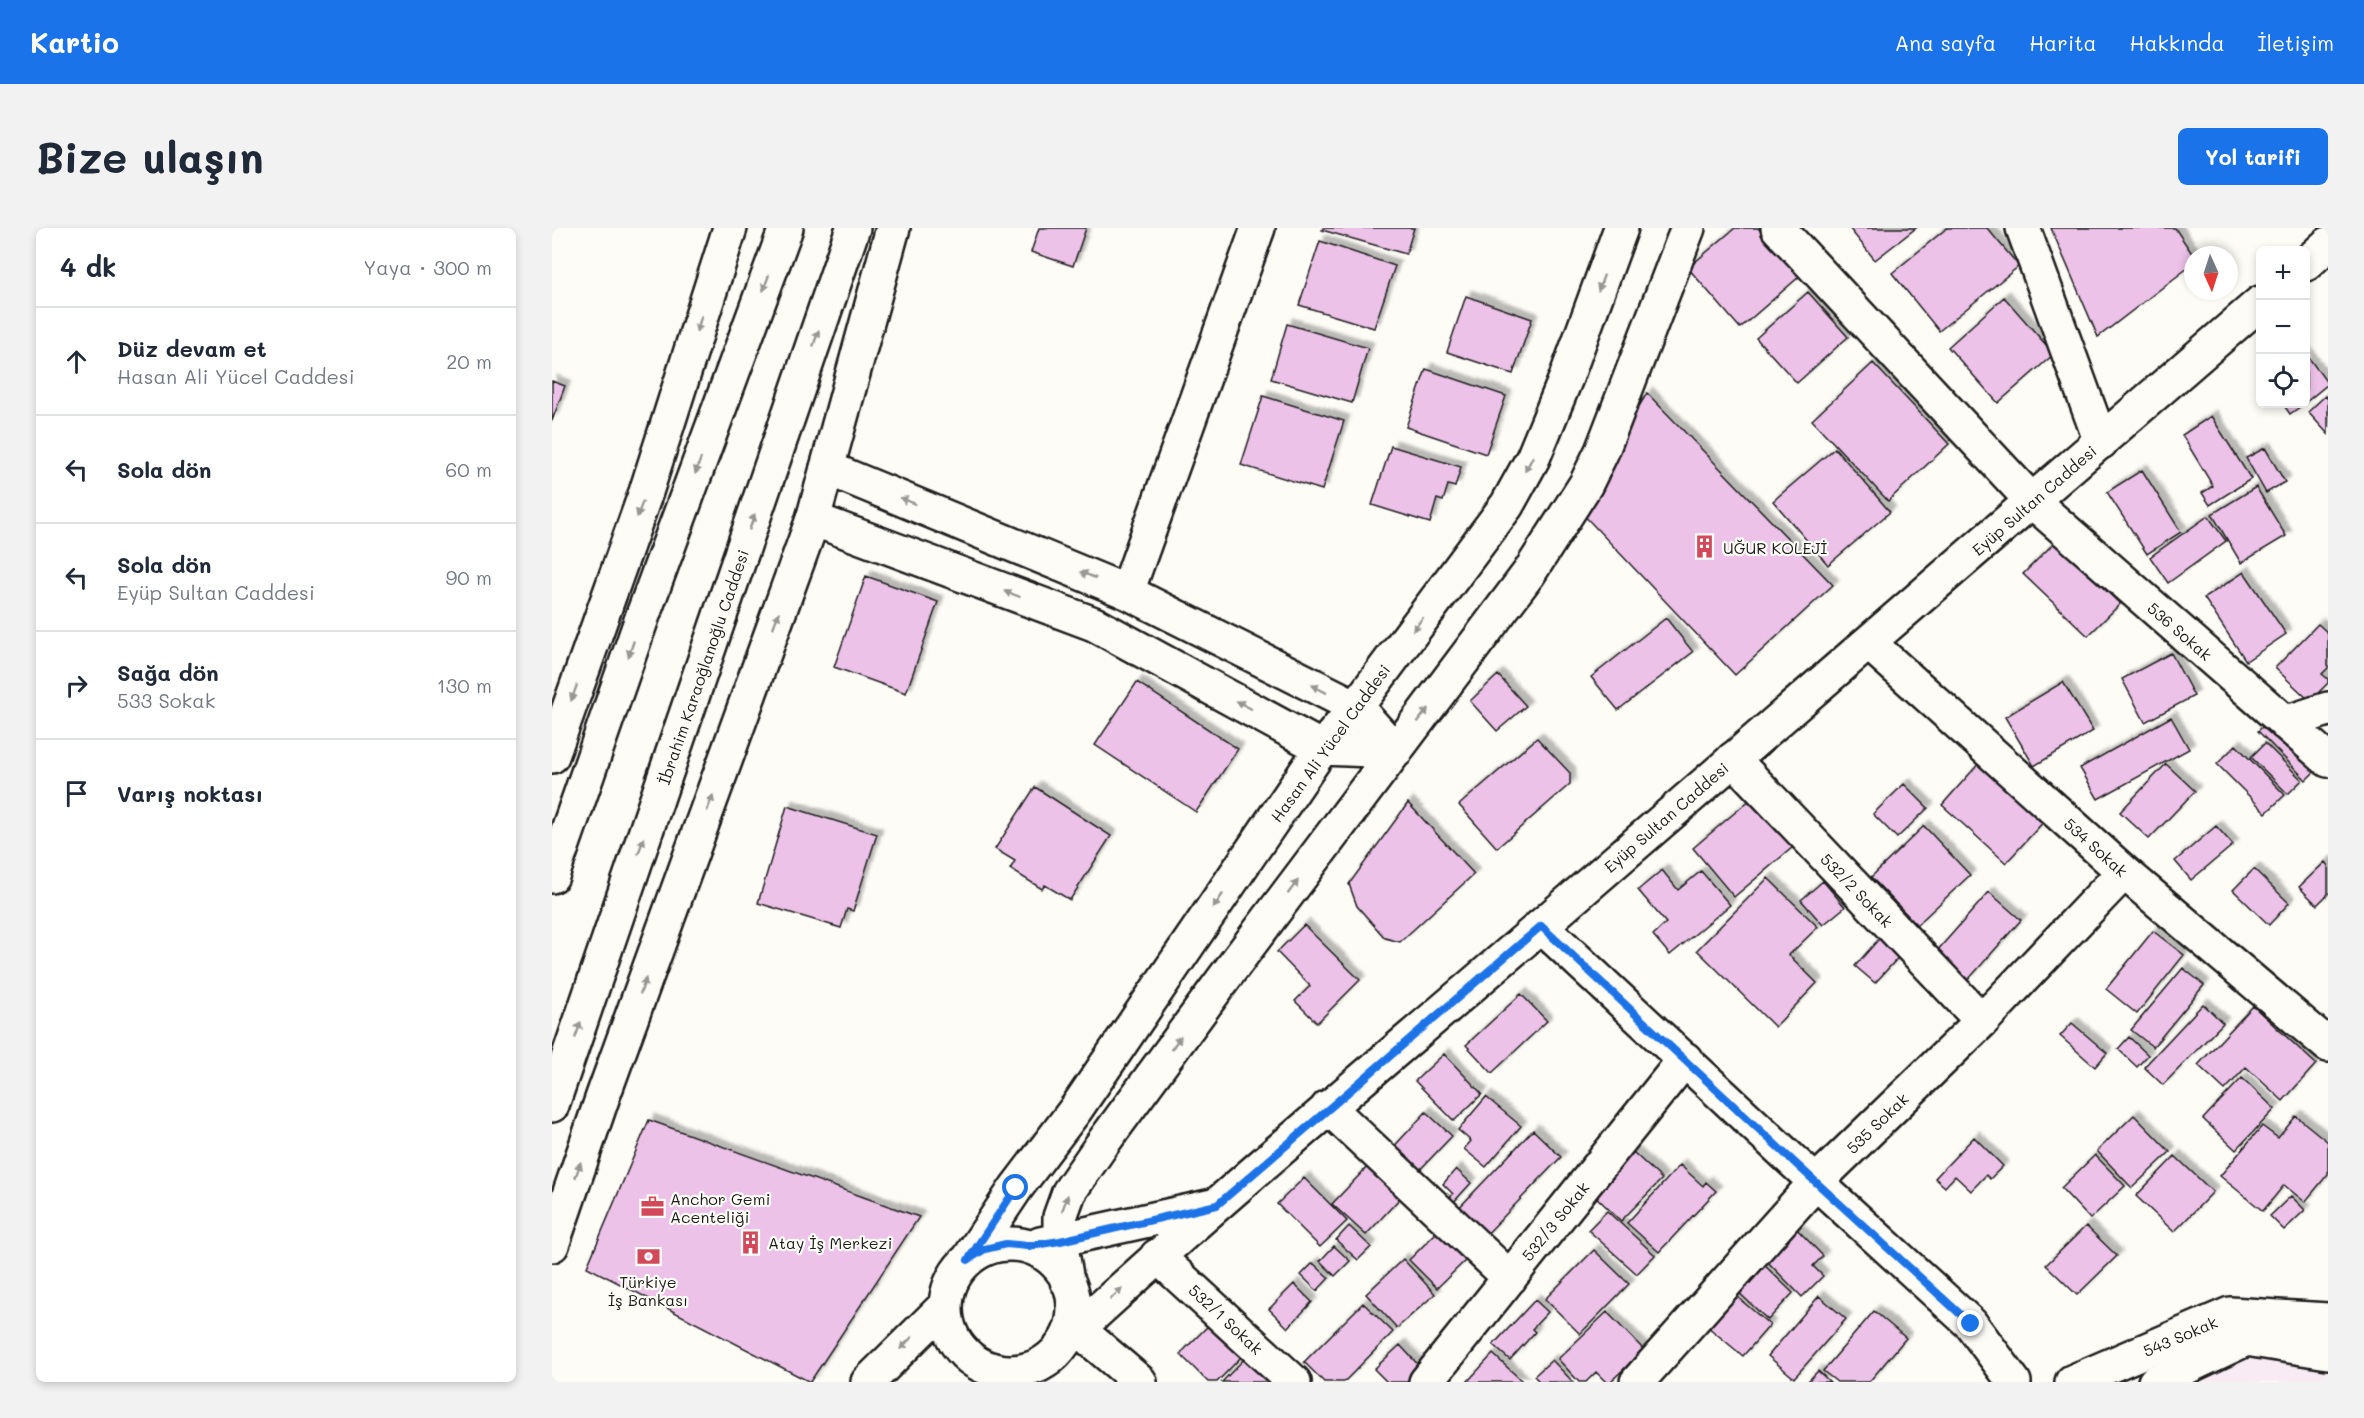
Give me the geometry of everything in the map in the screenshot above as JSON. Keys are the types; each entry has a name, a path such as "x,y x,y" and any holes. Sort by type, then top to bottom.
{"main road":[{"path":"552,876 642,615 786,228"},
{"name":"İbrahim Karaoğlanoğlu Caddesi","path":"552,1105 854,228"},
{"path":"552,1245 603,1096 813,519 894,228"},
{"path":"1127,592 1258,228"},
{"name":"Hasan Ali Yücel Caddesi","path":"968,1260 1016,1188 1076,1109 1322,748 1356,707 1507,505 1533,458 1566,378 1621,228"},
{"path":"1068,1281 1060,1241 1060,1217 1069,1192 1105,1140 1549,544 1586,484 1619,411 1688,228"},
{"name":"536 Sokak","path":"1778,228 2033,502 2328,760"},
{"path":"2023,228 2101,442"},
{"path":"552,756 646,492 723,230"},
{"path":"2310,260 2328,244"},
{"name":"Eyüp Sultan Caddesi","path":"1074,1330 1328,1107 2033,502 2256,306"},
{"path":"827,468 1127,592 1356,707 1396,751"},
{"path":"813,519 1094,624 1322,748 1396,751"},
{"name":"534 Sokak","path":"1869,643 2124,872 2328,1045"},
{"path":"2285,723 2328,709"},
{"name":"532/2 Sokak","path":"1732,759 1982,1021"},
{"name":"535 Sokak","path":"1637,1382 1816,1182 1982,1021 2124,872"},
{"path":"1541,926 1971,1324 2014,1382"},
{"name":"532/3 Sokak","path":"1426,1382 1684,1059"},
{"path":"1328,1107 1510,1278"},
{"path":"1028,1246 1047,1255 1062,1270 1072,1289 1075,1310 1074,1330 1060,1350 1044,1364 1017,1377 982,1367 965,1355 952,1338 946,1318 946,1296 954,1276 968,1260 985,1249 1006,1244 1028,1246 1060,1241 1217,1205"},
{"name":"532/1 Sokak","path":"1157,1256 1294,1382"},
{"path":"868,1382 946,1305"},
{"name":"543 Sokak","path":"2072,1382 2230,1314 2328,1320"},
{"path":"1074,1330 1140,1382"},
{"path":"2156,1382 2246,1339 2328,1352"}],"shaded area":[{"path":"2244,1327 2328,1341 2328,1382 2129,1382"}],"building":[{"path":"1039,228 1086,228 1073,266 1031,252"},
{"path":"1323,228 1414,228 1406,254 1322,230"},
{"path":"1735,228 1758,228 1800,276 1740,328 1688,268"},
{"path":"1849,228 1916,228 1875,260"},
{"path":"1947,228 1987,228 2019,266 1939,331 1892,273"},
{"path":"2051,228 2175,228 2187,246 2184,246 2184,271 2098,337"},
{"path":"1320,241 1395,266 1374,328 1299,305"},
{"path":"1808,292 1848,337 1797,383 1756,338"},
{"path":"1466,296 1532,319 1513,374 1447,352"},
{"path":"2004,297 2054,354 1998,403 1948,347"},
{"path":"1287,324 1368,348 1352,403 1271,379"},
{"path":"2310,359 2328,384 2310,399"},
{"path":"1873,363 1949,444 1888,501 1812,420"},
{"path":"1426,369 1506,396 1486,454 1406,427"},
{"path":"552,381 565,386 552,421"},
{"name":"UĞUR KOLEJİ","path":"1647,393 1833,585 1735,675 1578,509"},
{"path":"1263,396 1344,421 1322,490 1241,465"},
{"path":"2325,396 2328,399 2328,434 2308,412"},
{"path":"2286,408 2298,408 2290,414"},
{"path":"2211,416 2251,479 2210,505 2202,493 2213,486 2182,435"},
{"path":"1391,446 1461,467 1455,487 1448,485 1443,501 1437,499 1430,523 1372,505"},
{"path":"1835,448 1890,512 1828,565 1773,501"},
{"path":"2265,448 2285,482 2266,493 2246,458"},
{"path":"2142,470 2181,532 2147,554 2107,492"},
{"path":"2256,487 2286,536 2241,563 2212,514"},
{"path":"2208,516 2226,541 2168,583 2150,557"},
{"path":"2055,542 2120,604 2088,636 2023,574"},
{"path":"2244,572 2286,634 2246,661 2204,598"},
{"path":"866,576 938,602 906,693 834,667"},
{"path":"1666,618 1693,652 1618,710 1591,677"},
{"path":"2318,624 2328,633 2328,668 2322,674 2328,679 2328,683 2310,701 2275,668"},
{"path":"2171,653 2194,696 2145,722 2122,679"},
{"path":"1498,675 1526,706 1497,731 1470,701"},
{"path":"1137,682 1238,749 1196,812 1095,745"},
{"path":"2063,682 2093,731 2034,766 2005,717"},
{"path":"2171,717 2189,749 2098,799 2080,768"},
{"path":"2272,717 2320,766 2306,780 2258,731"},
{"path":"1537,738 1570,773 1570,784 1497,848 1459,805"},
{"path":"2265,743 2302,780 2288,794 2251,757"},
{"path":"2236,745 2285,795 2266,813 2217,764"},
{"path":"1981,761 2046,819 2006,863 1942,805"},
{"path":"2166,764 2195,791 2149,839 2120,812"},
{"path":"1904,784 1928,808 1897,838 1873,814"},
{"path":"1035,787 1111,836 1070,900 1045,885 1042,889 1010,869 1015,861 995,849"},
{"path":"1751,799 1793,847 1734,897 1693,848"},
{"path":"1408,803 1474,874 1400,942 1385,938 1357,906 1349,884"},
{"path":"787,806 877,834 853,911 847,909 841,928 758,903"},
{"path":"1924,826 1970,875 1917,925 1871,877"},
{"path":"2216,826 2233,845 2191,880 2175,861"},
{"path":"2325,862 2328,866 2328,894 2317,905 2299,887"},
{"path":"2254,869 2289,903 2269,925 2233,890"},
{"path":"1662,870 1678,890 1701,871 1730,905 1670,955 1653,935 1666,923 1638,890"},
{"path":"1768,878 1818,927 1789,955 1817,983 1775,1027 1697,950"},
{"path":"1823,881 1845,907 1823,925 1801,900"},
{"path":"1989,892 2021,920 1968,980 1936,952"},
{"path":"1304,925 1360,980 1317,1023 1295,1001 1310,986 1277,952"},
{"path":"2153,931 2184,955 2137,1014 2106,989"},
{"path":"1885,932 1905,950 1875,983 1855,966"},
{"path":"2183,968 2204,985 2153,1047 2131,1030"},
{"path":"1521,994 1547,1021 1492,1073 1466,1045"},
{"path":"2203,1004 2223,1023 2163,1085 2144,1067"},
{"path":"2253,1006 2316,1064 2283,1101 2246,1067 2225,1090 2198,1065"},
{"path":"2072,1023 2107,1053 2095,1067 2060,1036"},
{"path":"2129,1037 2148,1055 2137,1067 2118,1049"},
{"path":"1444,1054 1482,1094 1454,1121 1415,1081"},
{"path":"2242,1078 2275,1109 2236,1150 2203,1119"},
{"path":"1486,1097 1521,1126 1486,1167 1464,1149 1471,1141 1458,1130"},
{"path":"1426,1112 1452,1136 1414,1176 1388,1153"},
{"path":"2134,1115 2170,1152 2132,1188 2097,1151"},
{"path":"2296,1116 2328,1142 2328,1174 2305,1202 2284,1185 2263,1211 2220,1176 2262,1126 2278,1138"},
{"name":"Atay İş Merkezi","path":"649,1120 919,1217 810,1382 587,1267"},
{"path":"1533,1130 1561,1157 1483,1238 1455,1212"},
{"path":"1974,1137 2003,1166 1990,1179 1986,1175 1971,1191 1955,1176 1945,1187 1935,1178"},
{"path":"1633,1152 1662,1179 1621,1221 1593,1194"},
{"path":"2095,1155 2125,1186 2090,1219 2061,1188"},
{"path":"2175,1156 2213,1192 2174,1232 2136,1196"},
{"path":"1369,1165 1402,1196 1366,1235 1332,1204"},
{"path":"1680,1165 1703,1186 1706,1182 1716,1191 1659,1252 1627,1223"},
{"path":"1456,1169 1471,1183 1451,1205 1447,1200 1453,1194 1443,1184"},
{"path":"1304,1178 1347,1221 1320,1247 1277,1204"},
{"path":"2291,1196 2305,1210 2284,1230 2270,1216"},
{"path":"1607,1211 1655,1255 1637,1274 1588,1230"},
{"path":"1792,1224 1823,1256 1813,1266 1823,1276 1802,1297 1760,1254"},
{"path":"1349,1226 1371,1247 1358,1260 1336,1240"},
{"path":"2086,1226 2117,1256 2077,1295 2046,1265"},
{"path":"1441,1228 1469,1257 1437,1288 1409,1260"},
{"path":"1334,1246 1350,1261 1335,1276 1320,1261"},
{"path":"1594,1250 1629,1284 1580,1334 1545,1299"},
{"path":"1403,1259 1435,1294 1397,1328 1366,1294"},
{"path":"1759,1260 1793,1293 1768,1320 1734,1288"},
{"path":"1313,1263 1329,1278 1317,1291 1301,1275"},
{"path":"1294,1284 1312,1302 1288,1328 1269,1309"},
{"path":"1729,1290 1770,1325 1743,1356 1702,1322"},
{"path":"1819,1296 1846,1319 1794,1378 1768,1356"},
{"path":"1535,1300 1548,1312 1532,1329 1535,1332 1510,1360 1493,1345"},
{"path":"1363,1303 1393,1332 1344,1382 1324,1382 1304,1362"},
{"path":"1874,1311 1906,1338 1869,1382 1837,1382 1823,1371"},
{"path":"1607,1312 1644,1350 1610,1382 1606,1382 1596,1372 1586,1382 1579,1382 1558,1359"},
{"path":"1212,1322 1244,1354 1217,1382 1208,1382 1180,1354"},
{"path":"1400,1345 1424,1371 1412,1382 1387,1382 1374,1369"},
{"path":"1493,1354 1523,1382 1467,1382"},
{"path":"1247,1356 1274,1382 1222,1382"},
{"path":"1552,1360 1573,1382 1540,1382 1534,1376"},
{"path":"1818,1371 1830,1382 1807,1382"}],"place":[{"name":"UĞUR KOLEJİ","path":"1705,547"},
{"name":"Anchor Gemi Acenteliği","path":"652,1207"},
{"name":"Atay İş Merkezi","path":"750,1242"},
{"name":"Türkiye İş Bankası","path":"648,1256"}],"route":[{"path":"1016,1188 968,1260 985,1249 1006,1244 1028,1246 1060,1241 1217,1205 1328,1107 1541,926 1971,1324"}]}
